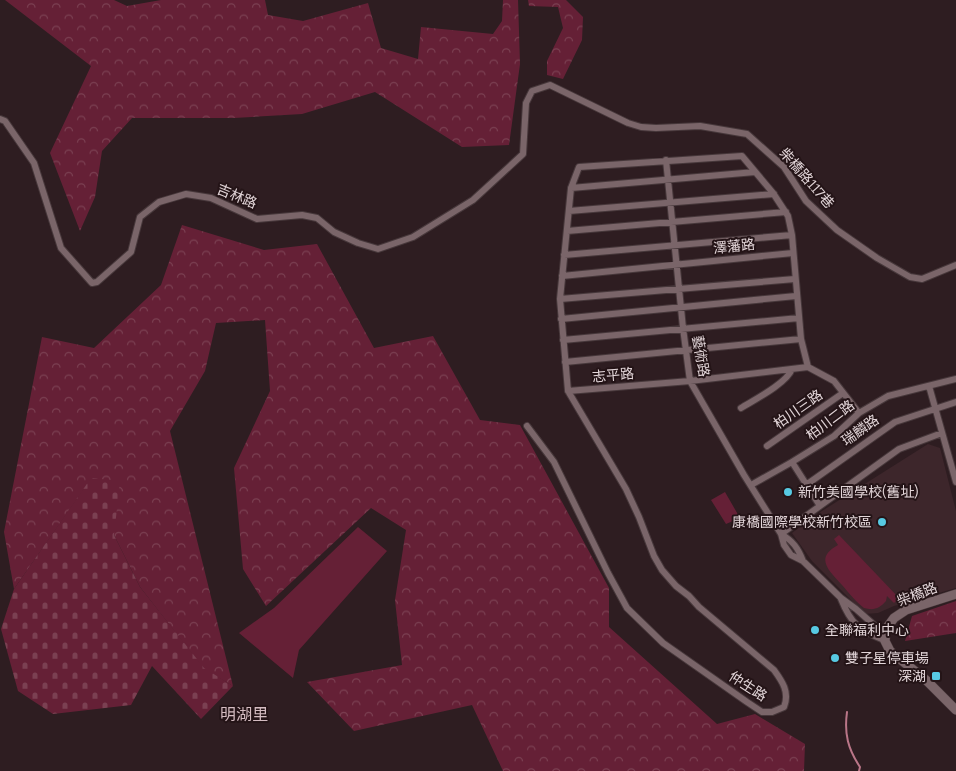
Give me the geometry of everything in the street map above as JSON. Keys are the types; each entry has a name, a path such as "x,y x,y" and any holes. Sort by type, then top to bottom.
{"main road":[{"name":"柴橋路","path":"885,641 886,629 894,618 906,610 956,594"},
{"path":"885,641 890,651 926,680 956,710"}],"street":[{"name":"吉林路","path":"0,119 4,121 34,163 61,248 92,282 97,282 131,252 140,217 158,202 186,194 212,198 257,219 302,215 316,218 334,232 358,243 378,249 413,237 473,200 523,154 526,103 532,92 546,85"},
{"name":"柴橋路117巷","path":"546,85 550,85 628,123 641,127 700,126 747,134 784,167 806,201 837,230 877,258 910,277 922,279 956,265"},
{"path":"568,391 560,299 571,188 579,167 742,156 774,194 786,212 792,235 801,339 808,367 690,381"},
{"name":"藝術路","path":"666,160 690,381 781,534 791,540 803,561 841,598 873,624 885,641"},
{"path":"571,188 755,172"},
{"path":"569,210 774,194"},
{"path":"567,231 786,212"},
{"path":"564,256 792,235"},
{"name":"澤藩路","path":"677,264 793,253"},
{"path":"562,276 677,264"},
{"path":"560,299 795,279"},
{"path":"561,319 796,296"},
{"path":"563,340 799,318"},
{"path":"686,350 801,339"},
{"name":"志平路","path":"565,362 686,350"},
{"name":"柏川三路","path":"808,367 834,381 859,414"},
{"path":"741,408 778,385 790,374 792,369"},
{"path":"956,379 929,386 956,482"},
{"name":"志平路","path":"568,391 690,381"},
{"name":"柏川二路","path":"750,484 792,462 834,436 859,414 888,396 929,386"},
{"name":"仲生路","path":"527,426 554,462 627,608 663,643 762,712 772,712 784,707 787,701 787,692 783,682 774,670 699,607 662,570 654,556 626,489 568,391"},
{"name":"柏川三路","path":"767,446 843,393"},
{"name":"瑞麟路","path":"806,485 895,422 956,402"},
{"path":"781,534 899,448 942,433"},
{"path":"947,451 956,448"},
{"path":"792,462 820,506"},
{"name":"藝術路","path":"841,598 848,615 865,632 885,641"}],"shaded area":[{"name":"康橋國際學校新竹校區","path":"928,444 940,448 956,511 956,588 894,606 878,613 865,614 812,561 792,533 822,511"}],"green space":[{"path":"5,0 114,0 127,6 161,0 265,0 268,15 303,21 368,3 381,48 418,59 421,27 493,34 502,21 503,0 518,0 520,64 509,145 462,147 375,92 302,114 234,118 132,118 102,151 95,197 80,231 50,153 91,66"},
{"path":"528,0 566,0 583,17 582,40 563,79 547,75 547,61 563,28 558,7 529,6"},
{"path":"182,225 264,250 317,244 374,348 433,336 480,420 520,425 609,588 609,627 717,724 755,714 805,744 804,771 503,771 472,705 354,731 307,682 402,665 395,600 406,530 371,508 266,606 243,569 234,468 270,391 265,320 216,323 205,371 170,431 233,686 204,669 140,587 114,535 91,479 14,589 4,532 42,337 94,348 161,285"},
{"path":"91,478 120,481 114,535 140,587 204,668 233,686 201,719 152,666 131,705 53,714 18,691 1,629 14,589"},
{"path":"725,492 740,518 726,524 711,500"},
{"path":"358,527 387,551 299,650 293,678 239,633 274,608"},
{"path":"839,535 899,598 894,603 887,596 886,601 879,607 874,609 864,608 833,575 825,560 831,550 838,545 834,539"},
{"path":"956,601 956,633 905,641 912,616"}],"waterway":[{"path":"847,712 846,727 848,741 852,754 860,767 859,771"}],"place":[{"name":"新竹美國學校(舊址)","path":"788,492"},
{"name":"康橋國際學校新竹校區","path":"882,522"},
{"name":"全聯福利中心","path":"815,630"},
{"name":"雙子星停車場","path":"835,658"},
{"name":"深湖","path":"936,676"}],"district":[{"name":"明湖里","path":"244,714"}]}
